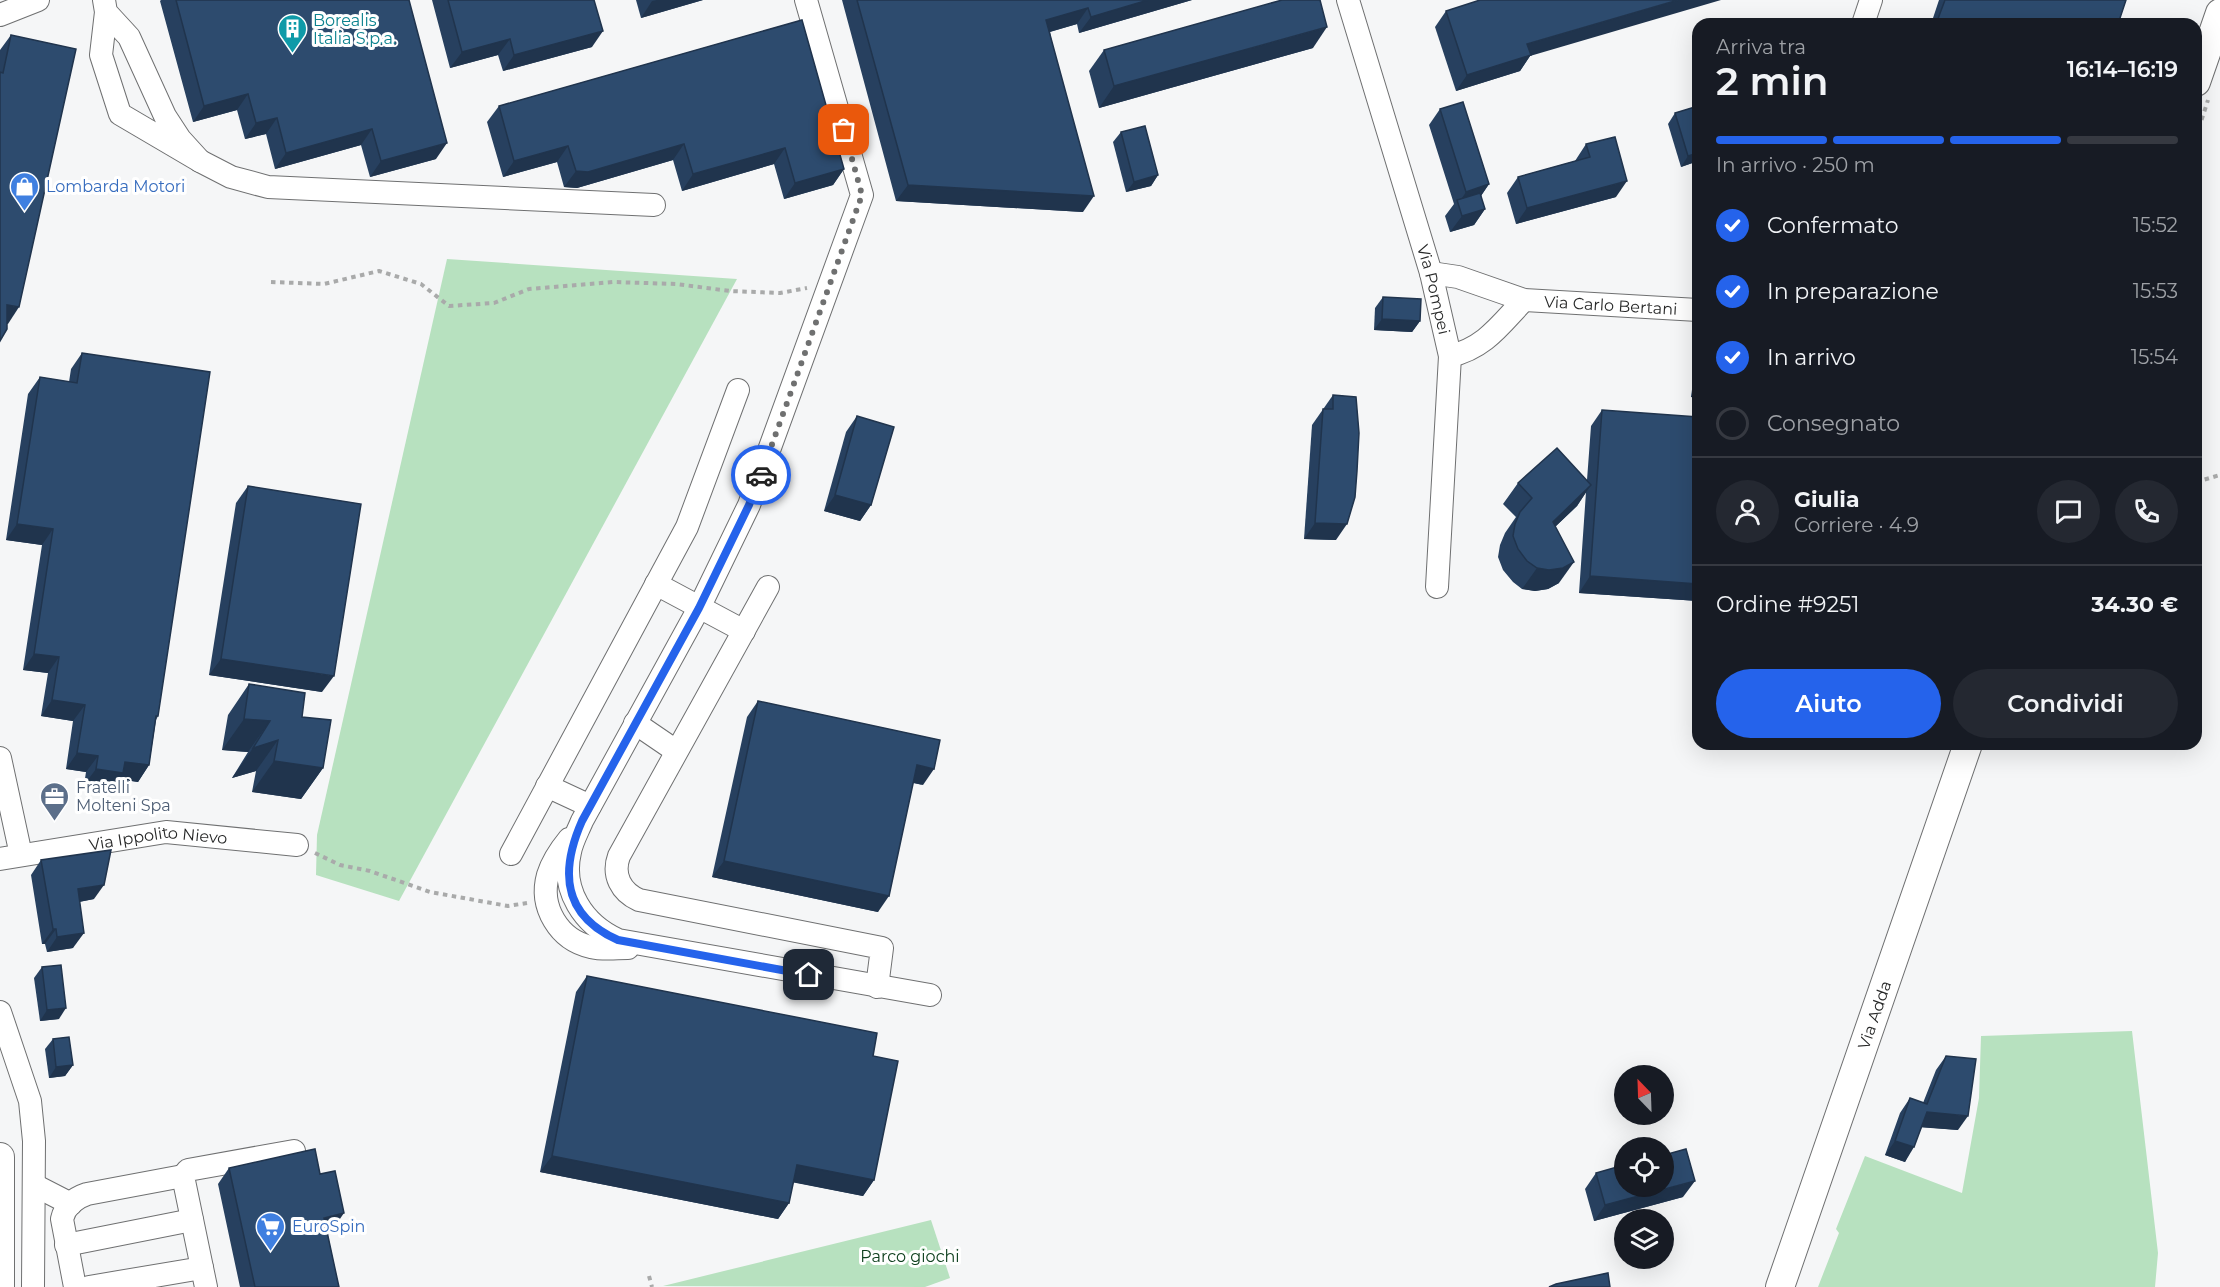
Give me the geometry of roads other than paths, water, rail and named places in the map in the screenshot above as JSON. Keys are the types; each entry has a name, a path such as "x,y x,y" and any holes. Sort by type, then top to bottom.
{"main road":[{"path":"2202,65 2220,13"},
{"name":"Via Adda","path":"1780,1287 1966,750"},
{"path":"0,1157 0,1287"}],"street":[{"path":"0,3 16,0"},
{"path":"0,15 38,0"},
{"path":"806,0 862,195 749,505 699,608 586,813 571,846 568,865 571,890 579,908 591,923 606,934 624,942 930,995"},
{"name":"Via Pompei","path":"1348,0 1431,273 1450,356 1437,587"},
{"path":"1865,18 1871,0"},
{"path":"105,6 101,55 120,114 231,177 268,187 654,205"},
{"path":"105,6 129,37 165,116 180,139 200,161"},
{"name":"Via Carlo Bertani","path":"1431,273 1458,277 1524,300 1692,310"},
{"name":"Via Carlo Bertani","path":"1450,356 1463,353 1484,343 1524,300"},
{"path":"511,854 687,527 738,390"},
{"path":"656,584 744,631"},
{"path":"768,587 618,858 617,876 623,889 639,900 882,948 877,987"},
{"path":"635,723 676,751"},
{"name":"Via Ippolito Nievo","path":"0,758 11,857 166,832 297,845"},
{"path":"547,786 586,813"},
{"path":"586,813 553,863 547,879 548,908 556,923 567,936 582,945 599,949 652,947"},
{"path":"0,1012 30,1101 33,1125 33,1287"},
{"path":"75,1287 62,1219 77,1198 87,1194 183,1176 188,1170 294,1151"},
{"path":"89,1287 204,1277 183,1176"},
{"path":"34,1185 71,1204"},
{"path":"66,1245 192,1220"}],"place":[{"name":"Borealis Italia S.p.a.","path":"292,54"},
{"name":"Lombarda Motori","path":"25,212"},
{"name":"Fratelli Molteni Spa","path":"55,822"},
{"name":"EuroSpin","path":"271,1252"}],"park label":[{"name":"Parco giochi","path":"910,1256"}]}
